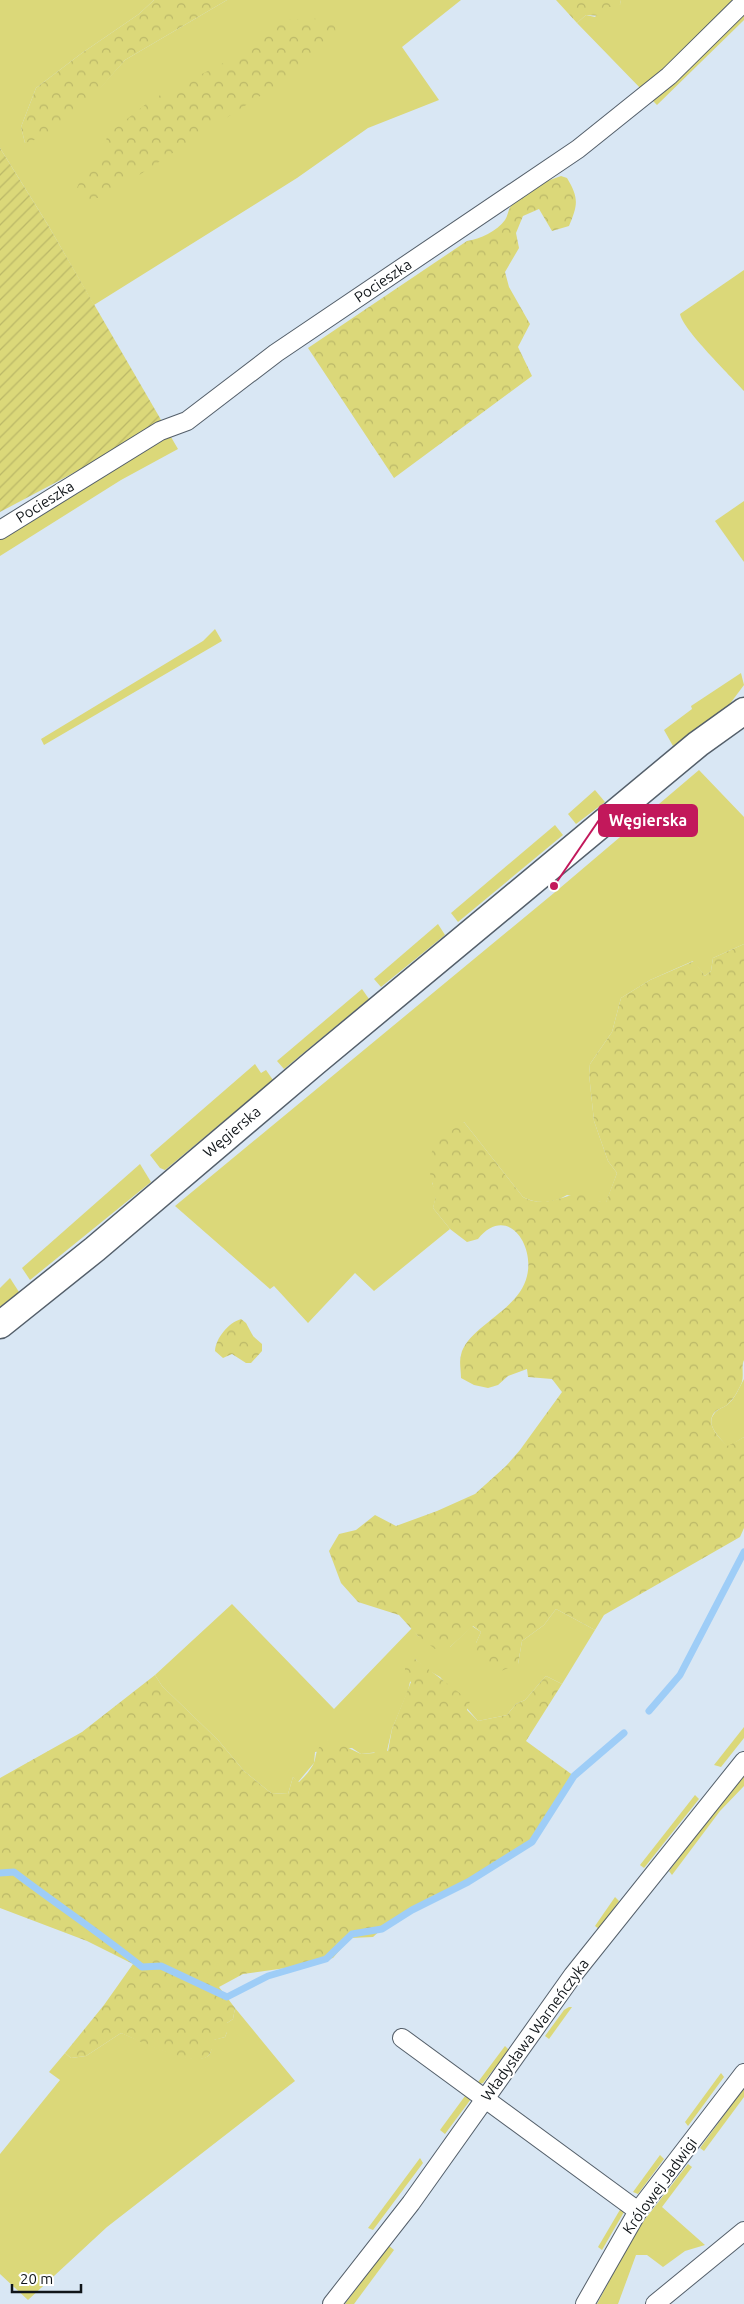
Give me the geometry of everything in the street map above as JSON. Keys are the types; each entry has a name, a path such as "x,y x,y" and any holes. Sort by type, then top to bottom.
{"main road":[{"name":"Węgierska","path":"0,1325 95,1249 306,1069 698,744 744,711"}],"street":[{"name":"Pocieszka","path":"0,530 160,431 187,421 276,353 578,149 669,76 744,2"},
{"name":"Władysława Warneńczyka","path":"332,2304 411,2204 573,1975 744,1760"},
{"path":"402,2038 638,2212"},
{"name":"Królowej Jadwigi","path":"585,2304 638,2212 744,2073"},
{"path":"656,2304 744,2231"}],"green space":[{"path":"0,0 154,0 139,14 82,53 36,88 21,127 25,143 99,89 125,60 227,0 461,0 402,47 439,100 368,128 297,178 94,305 48,225 0,148"},
{"path":"154,0 227,0 125,60 72,121 44,137 25,143 21,127 36,88 82,53 139,14"},
{"path":"556,0 620,0 621,4 616,7 604,7 602,16 586,15 577,23"},
{"path":"620,0 738,0 644,92 577,23 586,15 595,17 604,7 621,4"},
{"path":"744,7 744,20 657,105 653,101 654,96"},
{"path":"312,18 334,23 337,36 312,62 104,198 94,198 81,202 76,199 75,193 79,183 100,159 108,134 151,100 237,56 286,20"},
{"path":"0,148 48,225 164,425 0,512"},
{"path":"561,176 567,178 574,191 576,202 569,226 552,231 539,209 523,216 516,233 519,248 505,272 509,287 530,324 518,347 532,376 394,478 308,348 467,241 493,231 505,220 511,206 527,191"},
{"path":"744,270 744,391 689,331 680,314"},
{"path":"171,437 178,449 121,480 0,556 0,532 163,438"},
{"path":"744,501 744,562 715,521"},
{"path":"215,629 222,641 44,745 41,739 203,641"},
{"path":"741,673 744,685 729,705 673,746 664,730 692,709 691,706"},
{"path":"699,770 744,817 744,944 713,958 711,971 705,976 693,961 650,980 621,998 612,1032 590,1064 589,1074 594,1121 608,1161 617,1173 606,1203 567,1195 557,1200 545,1202 528,1200 523,1197 464,1122 432,1183 437,1193 433,1208 450,1229 374,1291 355,1273 308,1323 274,1286 270,1289 175,1206 560,888"},
{"path":"595,790 605,802 576,824 568,814"},
{"path":"555,825 563,835 458,922 451,913"},
{"path":"438,924 445,935 381,987 374,979"},
{"path":"744,944 743,1376 738,1391 732,1400 714,1413 711,1422 712,1427 721,1440 728,1446 744,1437 744,1528 740,1537 604,1615 595,1630 556,1609 544,1625 522,1641 518,1664 501,1671 476,1654 476,1643 481,1632 473,1626 450,1647 435,1649 418,1636 399,1615 358,1602 341,1583 329,1551 339,1534 356,1530 375,1515 396,1526 475,1494 506,1466 520,1450 562,1392 552,1379 528,1377 527,1369 508,1376 498,1385 488,1388 474,1385 461,1378 460,1358 465,1345 514,1299 522,1288 527,1276 527,1251 516,1232 508,1227 499,1225 488,1229 478,1239 467,1242 450,1229 433,1208 436,1195 430,1171 430,1161 435,1146 447,1133 464,1122 523,1197 539,1202 586,1191 598,1201 606,1202 617,1173 608,1161 594,1121 589,1074 590,1064 612,1032 621,998 650,980 694,961 705,976 711,971 713,958"},
{"path":"362,989 369,999 284,1069 277,1061"},
{"path":"255,1064 261,1073 266,1070 273,1080 165,1170 160,1168 150,1155"},
{"path":"140,1164 151,1182 30,1280 22,1268"},
{"path":"10,1278 19,1292 0,1307 0,1288"},
{"path":"241,1319 246,1323 253,1336 262,1344 262,1351 251,1363 246,1363 232,1354 223,1358 215,1351 218,1341 224,1332"},
{"path":"744,1379 744,1437 728,1447 715,1432 711,1423 712,1418 717,1411 732,1400"},
{"path":"232,1604 334,1709 412,1628 418,1636 450,1647 472,1626 481,1632 476,1643 518,1664 522,1641 544,1625 556,1609 595,1630 562,1684 546,1676 525,1700 516,1704 507,1715 478,1721 440,1677 426,1669 415,1659 408,1691 392,1729 387,1751 361,1754 352,1748 315,1752 314,1763 298,1782 293,1777 288,1794 271,1793 244,1771 218,1740 162,1686 155,1675"},
{"path":"415,1659 470,1701 467,1710 478,1721 507,1715 516,1704 525,1700 546,1676 562,1684 526,1741 574,1776 532,1842 499,1859 468,1882 394,1918 373,1937 350,1938 333,1958 293,1967 243,1974 219,1987 235,2008 233,2019 227,2023 225,2037 214,2040 209,2055 202,2059 192,2059 166,2052 121,2033 86,2056 71,2058 65,2053 104,2005 133,1964 87,1941 0,1908 0,1778 82,1732 155,1675 162,1686 218,1740 244,1771 271,1793 288,1794 293,1777 299,1782 306,1774 313,1765 317,1750 321,1745 338,1743 361,1754 374,1753 379,1747 388,1751 392,1729 411,1682 405,1678 405,1664"},
{"path":"744,1727 744,1738 721,1767 714,1765"},
{"path":"744,1773 744,1786 720,1811 672,1875 669,1871"},
{"path":"695,1795 699,1799 644,1868 640,1865"},
{"path":"615,1897 619,1901 599,1929 595,1926"},
{"path":"572,2007 549,2039 545,2036 564,2010"},
{"path":"235,2008 295,2081 107,2227 28,2300 0,2274 0,2154 60,2080 49,2072 65,2053 71,2058 86,2056 121,2033 166,2052 192,2058 202,2058 209,2055 213,2040 225,2037 227,2023 233,2019"},
{"path":"505,2046 509,2050 483,2083 480,2084 478,2082"},
{"path":"721,2073 724,2077 688,2126 685,2122"},
{"path":"744,2088 744,2097 704,2151 700,2148"},
{"path":"468,2092 471,2099 445,2134 440,2130"},
{"path":"660,2155 664,2159 638,2194 633,2192"},
{"path":"420,2158 423,2163 373,2230 368,2228"},
{"path":"688,2164 692,2167 662,2207 705,2245 685,2251 663,2267 647,2255 636,2255 618,2304 597,2304 635,2232"},
{"path":"621,2208 624,2212 602,2250 598,2247"},
{"path":"388,2245 394,2250 354,2304 345,2304"}],"waterway":[{"path":"649,1711 680,1675 744,1552"},
{"path":"0,1873 14,1872 142,1967 161,1966 227,1997 268,1976 326,1959 352,1934 382,1929 412,1910 468,1882 532,1842 574,1776 624,1733"}],"place":[{"name":"Węgierska","path":"554,886"}]}
